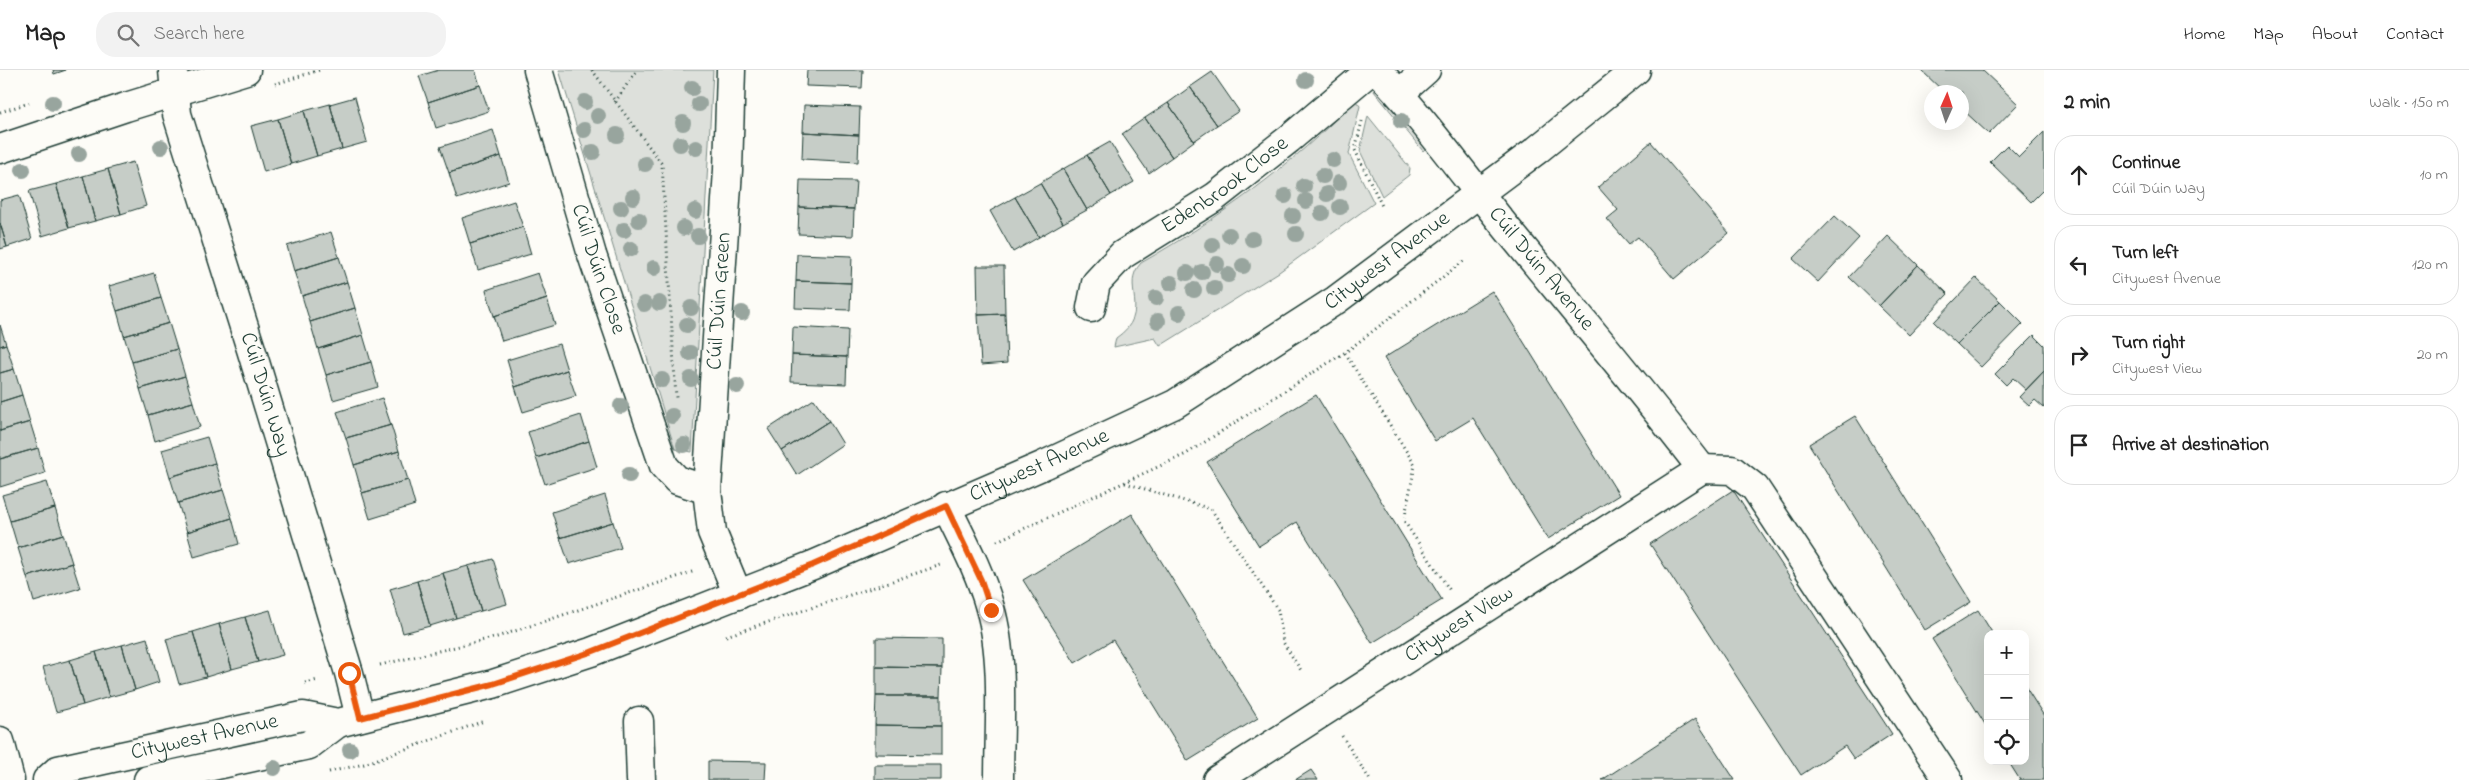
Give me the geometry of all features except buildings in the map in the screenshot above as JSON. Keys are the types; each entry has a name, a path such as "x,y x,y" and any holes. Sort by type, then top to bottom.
{"street":[{"path":"0,149 175,80 246,70"},
{"name":"Cúil Dúin Close","path":"538,70 592,255 664,466 678,480 708,490"},
{"name":"Cúil Dúin Green","path":"731,70 728,170 708,490 712,532 738,595"},
{"name":"Edenbrook Close","path":"1090,308 1096,283 1122,255 1215,197 1289,139 1371,70"},
{"name":"Cúil Dúin Avenue","path":"1377,70 1451,154 1480,193 1647,396 1702,469"},
{"path":"1399,94 1426,70"},
{"name":"Citywest Avenue","path":"148,780 309,745 349,720 493,684 591,652 738,595 1044,465 1174,404 1336,300 1480,193 1636,70"},
{"name":"Cúil Dúin Way","path":"175,80 177,114 251,349 349,673 349,720"},
{"path":"1702,469 1732,470 1755,488 1948,780"},
{"name":"Citywest View","path":"1217,780 1702,469"},
{"path":"946,506 981,580 991,610 999,665 999,780"},
{"name":"Citywest Avenue","path":"47,780 58,770 303,716 349,720"},
{"path":"638,721 641,780"},
{"path":"0,741 10,780"}],"path":[{"path":"592,70 662,164 677,406"},
{"path":"615,102 637,70"},
{"path":"1364,112 1355,150 1383,208"},
{"path":"1008,535 1186,454 1345,353 1465,260"},
{"path":"1345,353 1415,465 1404,521 1469,618"},
{"path":"1124,482 1211,509 1278,610 1283,642 1302,672"},
{"path":"387,663 497,637 669,581 723,560"},
{"path":"1326,711 1370,780"}],"shaded area":[{"path":"559,70 713,70 692,452 675,449"},
{"path":"1373,90 1382,94 1426,148 1423,151"},
{"path":"1355,100 1360,106 1349,154 1374,203 1279,272 1160,346 1155,338 1114,347 1116,338 1127,328 1133,319 1135,309 1133,281 1135,272 1141,263 1198,228 1254,189 1306,147"},
{"path":"1368,116 1410,168 1409,175 1382,196 1360,151"}],"route":[{"path":"349,673 360,718 493,684 591,652 668,623 813,565 946,506 981,580 991,610"}]}
